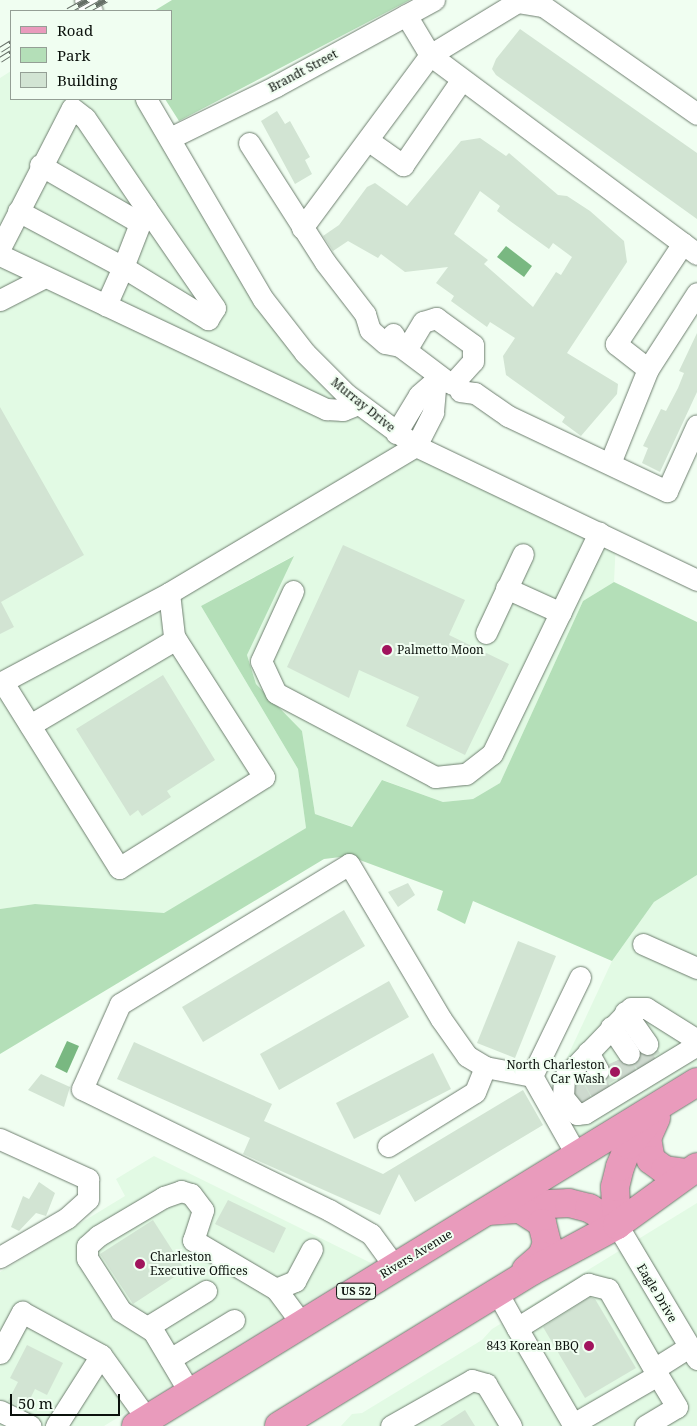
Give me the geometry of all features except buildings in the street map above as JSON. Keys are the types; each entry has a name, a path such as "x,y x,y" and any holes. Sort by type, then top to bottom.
{"main road":[{"name":"Rivers Avenue","path":"142,1422 697,1082"},
{"path":"668,1100 647,1138 648,1150 657,1166 694,1175"},
{"path":"617,1226 615,1187 620,1167 629,1145 668,1100"},
{"path":"294,1422 503,1289 617,1226 694,1175"},
{"path":"486,1211 528,1203 570,1203 589,1208 617,1226"},
{"path":"486,1211 520,1209 535,1215 546,1233 542,1256 503,1289"}],"street":[{"name":"Brandt Street","path":"170,138 434,0"},
{"path":"302,228 369,141 430,55 517,2 532,2 697,114"},
{"path":"406,15 430,55 690,248 616,344 648,369"},
{"path":"369,141 403,165 462,79"},
{"name":"Murray Drive","path":"147,100 263,299 310,358 358,404 416,446 697,580"},
{"path":"18,211 123,267 208,319 215,308 143,215 85,118 72,108 40,165 18,211 1,255 326,409 343,410 358,404"},
{"path":"249,143 302,228 365,314 382,332 445,383 480,404 610,463 666,491 697,425"},
{"path":"40,165 143,215"},
{"path":"106,304 143,215"},
{"path":"0,300 45,277"},
{"path":"610,463 648,369 697,293"},
{"path":"396,433 418,395 445,383 473,361 473,345 436,318 423,322 403,348"},
{"path":"169,594 176,639 264,777 119,868 30,725 2,684 169,594 416,446 434,412 445,383"},
{"path":"293,591 261,661 271,687 435,777 466,774 492,754 599,533"},
{"path":"486,632 523,554"},
{"path":"506,588 561,613"},
{"path":"30,725 176,639"},
{"path":"395,1267 371,1234 329,1210 82,1089 120,1004 349,864 441,1019 467,1056 485,1067 532,1076 577,1156"},
{"path":"643,944 697,968"},
{"path":"532,1076 580,977"},
{"path":"612,1135 590,1084 615,1023 646,1008 697,1040"},
{"path":"615,1023 641,1065 668,1100"},
{"path":"615,1023 641,1065"},
{"path":"590,1084 697,1045"},
{"path":"388,1146 475,1092 485,1067"},
{"path":"0,1139 88,1179 88,1199 67,1218 0,1257"},
{"path":"190,1393 149,1326 121,1310 85,1252 98,1236 164,1197 181,1191 191,1194 203,1210 193,1240 276,1289 302,1324"},
{"name":"Eagle Drive","path":"617,1226 693,1353"},
{"path":"276,1289 295,1281 312,1249"},
{"path":"517,1328 588,1284 608,1289 677,1407 645,1426"},
{"path":"503,1289 517,1328 573,1425 656,1372 693,1353"},
{"path":"149,1326 206,1291"},
{"path":"0,1353 22,1312 101,1355 142,1422"},
{"path":"170,1359 234,1320"},
{"path":"56,1426 101,1355"},
{"path":"391,1426 472,1380 486,1384 511,1426"},
{"path":"0,1411 31,1426"}],"shaded area":[{"path":"10,72 10,100 147,100 263,299 358,404 616,541 614,582 583,601 500,783 473,799 443,802 383,780 353,827 315,814 302,731 256,684 247,655 293,556 201,606 298,769 306,828 164,914 35,904 0,909 0,78"},
{"path":"506,246 532,266 524,277 497,257"},
{"path":"697,875 697,1064 579,1136 551,1092 612,961 654,902"},
{"path":"67,1041 79,1046 67,1073 55,1067"},
{"path":"154,1156 371,1263 104,1426 0,1426 0,1272 125,1196 116,1179"},
{"path":"697,1203 697,1426 341,1426 352,1414 362,1413 482,1340 492,1329"}],"green space":[{"path":"172,0 410,0 179,121 166,100 172,100 172,10 156,10"},
{"path":"294,556 247,655 256,684 302,731 315,814 352,827 382,780 443,802 473,799 500,783 583,601 614,582 697,622 697,875 654,902 612,961 473,901 465,924 437,910 443,891 349,856 324,859 0,1054 0,909 35,904 164,913 306,828 298,769 201,606"}],"tunnel":[{"path":"637,1049 648,1066"},
{"path":"619,1059 628,1077"},
{"path":"592,1074 601,1092"},
{"path":"572,1084 582,1102"}],"railway":[{"path":"70,10 88,0"},
{"path":"88,10 106,0"},
{"path":"0,50 10,44"},
{"path":"0,60 10,54"}],"place":[{"name":"Palmetto Moon","path":"387,650"},
{"name":"North Charleston Car Wash","path":"615,1072"},
{"name":"Charleston Executive Offices","path":"140,1264"},
{"name":"843 Korean BBQ","path":"589,1346"}]}
